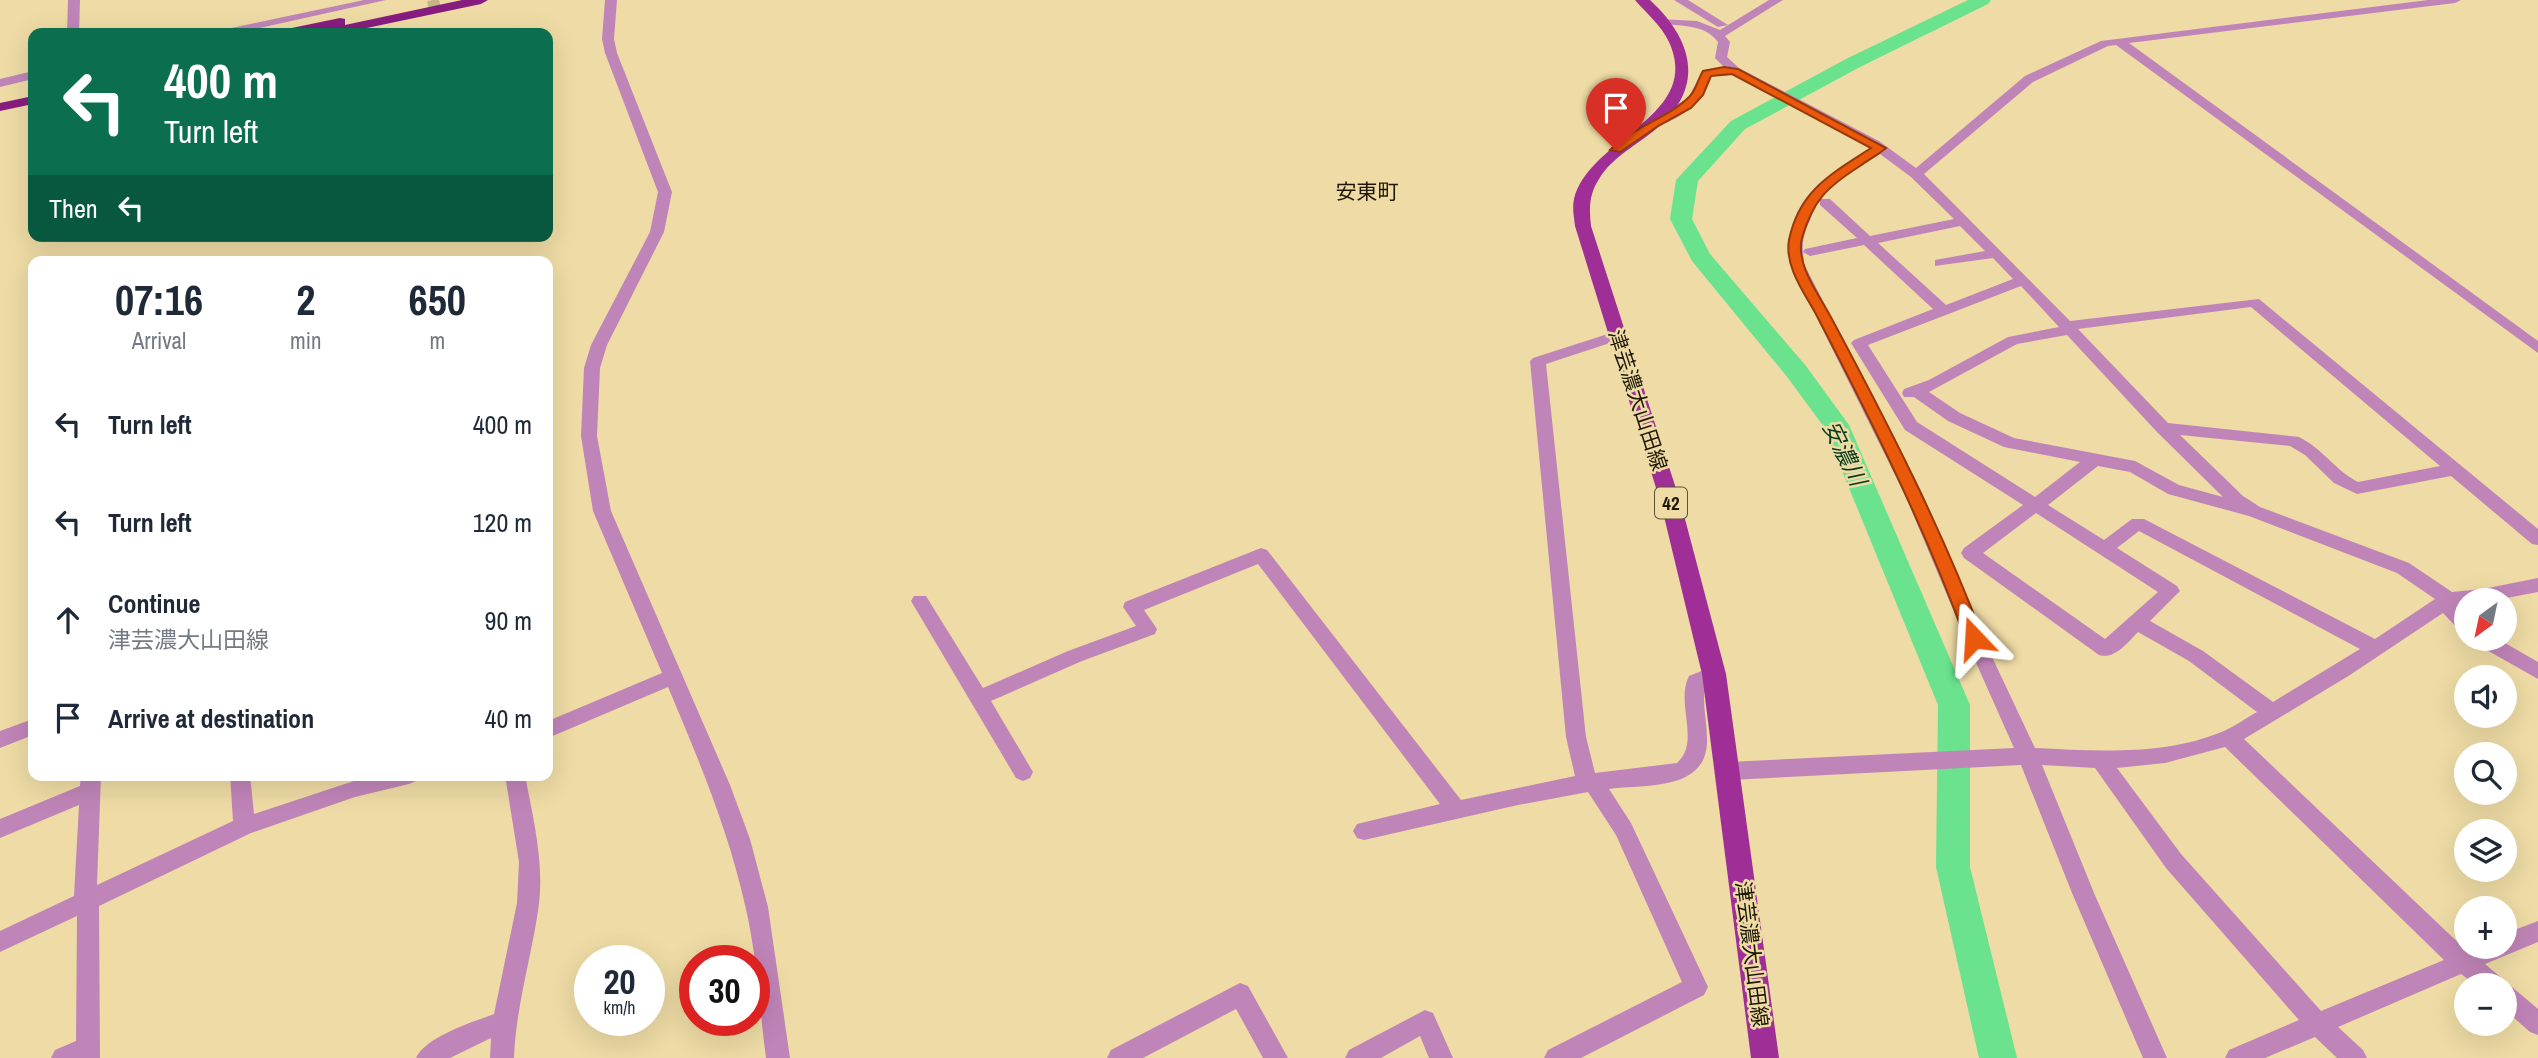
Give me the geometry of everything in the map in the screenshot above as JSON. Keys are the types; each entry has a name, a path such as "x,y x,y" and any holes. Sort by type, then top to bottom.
{"highway":[{"path":"311,28 443,0"},
{"path":"349,28 481,0"},
{"path":"0,98 28,91"},
{"path":"0,107 28,101"}],"main road":[{"name":"津芸濃大山田線","path":"1642,0 1663,21 1678,48 1682,76 1674,101 1654,124 1606,159 1593,176 1581,200 1583,226 1671,504 1737,770 1765,1058"}],"street":[{"path":"73,28 74,0"},
{"path":"261,28 380,0"},
{"path":"611,0 608,39 611,53 665,192 657,232 599,345 592,368 589,436 602,511 720,785 739,839 757,907 778,1058"},
{"path":"1680,0 1724,34"},
{"path":"1724,34 1777,0"},
{"path":"1916,174 2029,79 2105,43 2455,0"},
{"path":"1663,21 1694,24 1724,34"},
{"path":"1724,34 1721,58 1735,71 1877,146 1916,174 2023,280 2163,428 2237,500 2254,511"},
{"path":"2117,40 2538,348"},
{"path":"1654,124 1693,100 1709,72 1735,71"},
{"path":"0,83 28,76"},
{"path":"1877,146 1825,183 1811,199 1795,240 1797,264 1914,495 1958,594 2023,756 2155,1058"},
{"path":"1825,202 1945,312"},
{"path":"1810,252 1964,221"},
{"path":"1940,263 1996,253"},
{"path":"2023,280 1859,343 1911,426 2036,505 2105,548 2171,591 2106,650 1970,553 2036,505 2096,459"},
{"path":"1893,397 1918,392 2013,340 2069,328 2254,302 2538,539"},
{"path":"1556,1058 1696,988 1623,829 1590,782 1576,737 1538,361 1617,336"},
{"path":"1918,392 1954,417 2010,443 2135,467 2174,490 2254,511 2403,568 2449,599 2454,615"},
{"path":"2163,428 2293,441 2311,449 2347,484 2357,488 2455,469"},
{"path":"2105,548 2138,523 2375,648"},
{"path":"979,698 1075,656 1148,629 1132,607 1261,555 1455,808"},
{"path":"1737,770 2023,756 2100,760 2165,755 2229,738 2449,599 2483,596 2538,585"},
{"path":"920,601 1023,772"},
{"path":"2137,622 2196,656 2272,712"},
{"path":"2504,651 2538,671"},
{"path":"1364,831 1455,808 1606,778 1674,774 1689,768 1696,755 1693,709 1696,681 1714,674"},
{"path":"553,728 672,677"},
{"path":"0,741 28,729"},
{"path":"2229,738 2349,850 2417,920 2478,973"},
{"path":"2100,760 2129,806 2158,843 2316,1024 2355,1058"},
{"path":"240,781 244,825"},
{"path":"502,1058 505,1021 528,903 530,862 515,781"},
{"path":"0,942 244,825 354,782"},
{"path":"0,829 91,783 86,902 88,1053 63,1058"},
{"path":"2517,940 2538,931"},
{"path":"2237,1058 2470,959"},
{"path":"1119,1058 1240,995 1276,1058"},
{"path":"2517,1005 2538,1024"},
{"path":"428,1058 458,1040 505,1021"},
{"path":"1357,1058 1425,1021 1441,1058"}],"waterway":[{"name":"安濃川","path":"1982,0 1853,63 1738,125 1687,180 1681,219 1700,256 1797,372 1836,425 1954,705 1953,867 1998,1058"}],"tunnel":[{"path":"433,0 436,15"}],"district":[{"name":"安東町","path":"1367,191"}],"route":[{"path":"1616,150 1687,105 1698,95 1707,73 1724,70 1735,71 1880,148 1868,153 1825,183 1811,199 1795,240 1797,264 1914,495 1958,594 1974,638"}]}
